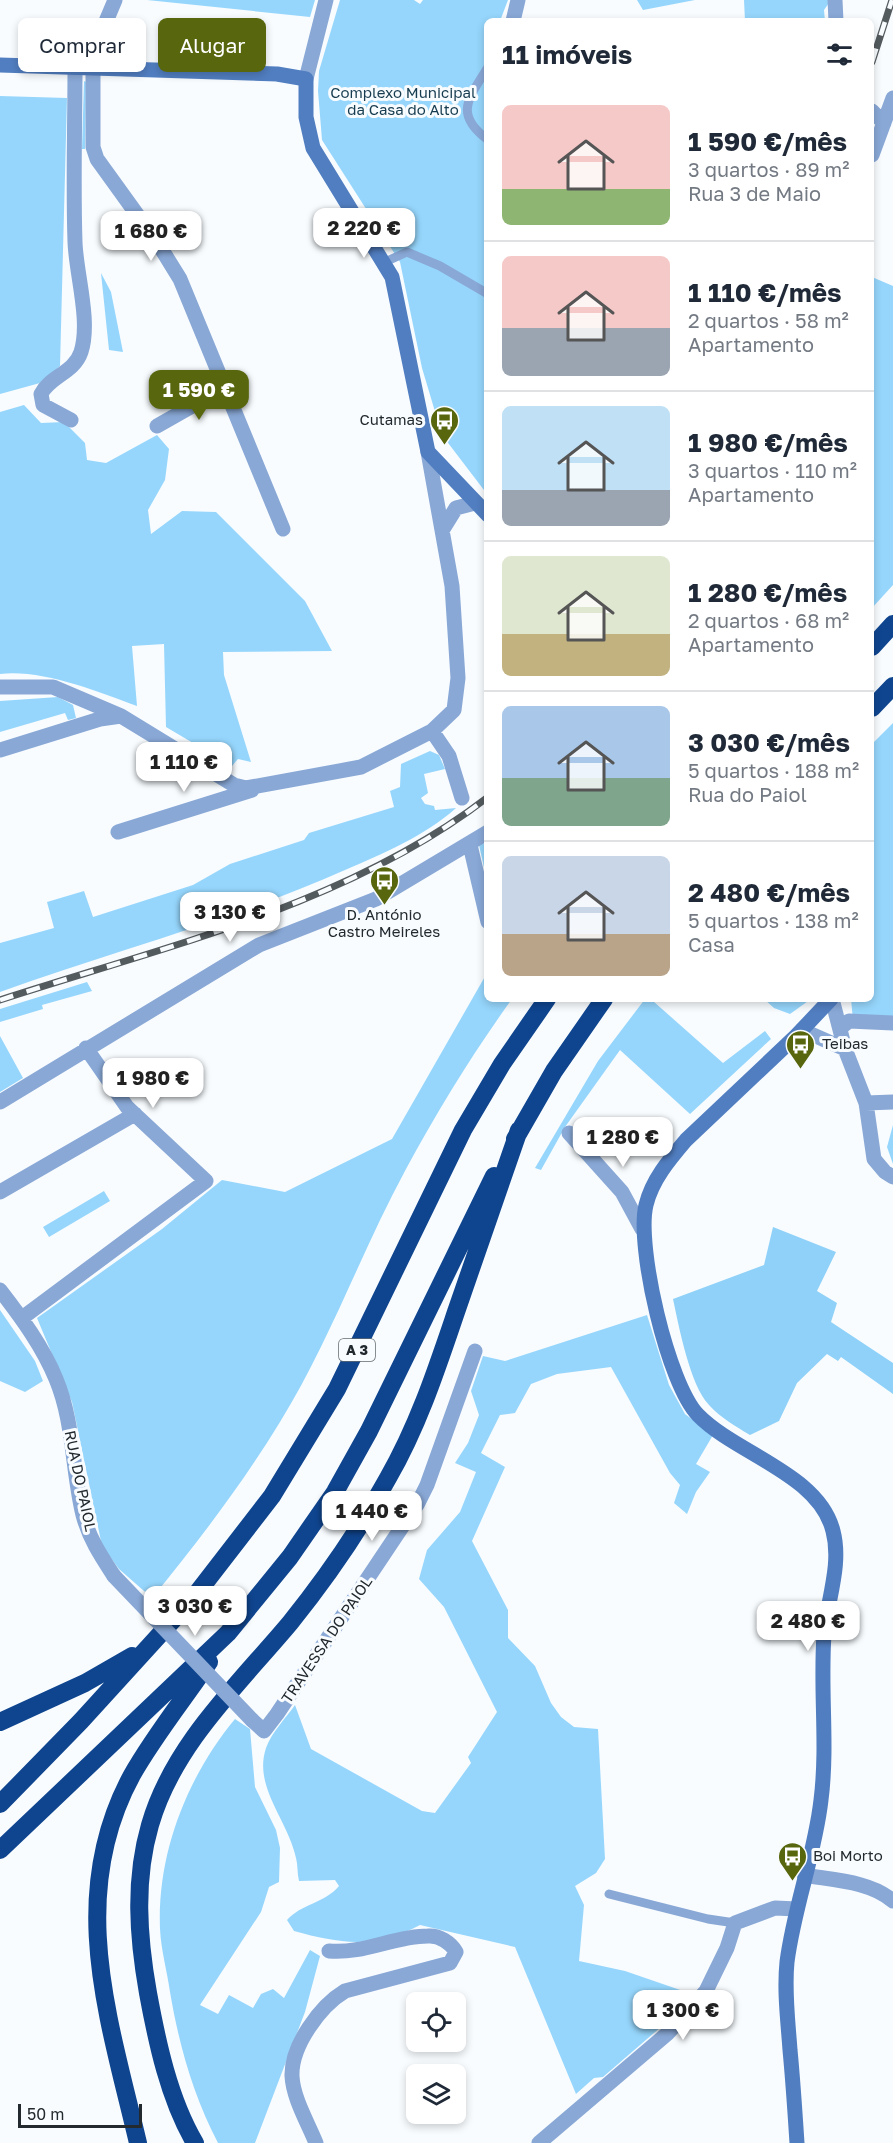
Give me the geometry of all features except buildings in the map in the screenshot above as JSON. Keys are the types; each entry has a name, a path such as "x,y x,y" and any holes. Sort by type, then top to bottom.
{"highway":[{"path":"874,645 893,624"},
{"path":"874,706 893,686"},
{"name":"A 3","path":"0,1804 81,1721 151,1644 225,1559 272,1496 306,1443 366,1333 463,1130 502,1064 545,1002"},
{"path":"138,2143 98,1963 96,1903 100,1870 118,1805 133,1774 228,1633 290,1557 335,1492 369,1431 479,1204 519,1130 560,1062 602,1002"},
{"path":"195,2143 167,2072 143,1966 138,1896 142,1860 150,1825 162,1791 179,1760 200,1730 332,1567 390,1475 430,1388 519,1130"},
{"path":"0,1850 228,1633"},
{"path":"0,1722 85,1683 151,1644"}],"street":[{"path":"107,18 115,0"},
{"path":"118,832 261,787 361,767 432,731 454,710 458,678 452,586 443,528 396,293 385,262 312,148 306,117 306,78 326,0"},
{"path":"514,18 518,0"},
{"path":"835,0 836,18"},
{"path":"0,65 18,65"},
{"path":"146,69 277,74 306,78"},
{"path":"70,420 43,405 40,394 44,388 75,364 83,343 75,243 75,72"},
{"path":"93,72 93,147 97,159 159,245 180,279 283,529"},
{"path":"874,150 893,98"},
{"path":"874,113 884,123"},
{"path":"157,426 224,388"},
{"path":"428,452 484,511"},
{"path":"443,528 456,508 475,503"},
{"path":"0,687 53,687 121,716 234,785 261,787"},
{"path":"0,750 100,719 121,716"},
{"path":"432,731 449,756 462,798"},
{"path":"0,1102 259,945 376,899 484,835"},
{"path":"470,844 484,905"},
{"path":"642,1229 650,1192 670,1158 829,1002"},
{"path":"833,1002 845,1049 866,1103 874,1159 885,1172 893,1177"},
{"path":"840,1028 849,1021 893,1023"},
{"path":"802,1030 845,1049"},
{"path":"22,1318 206,1181 135,1114 86,1048"},
{"path":"866,1103 893,1102"},
{"path":"0,1192 135,1114"},
{"path":"568,1133 622,1192 642,1229 664,1349 686,1398 697,1414 717,1431 800,1484 815,1499 833,1528 836,1557 824,1635 825,1770 817,1827 797,1909 786,1985 797,2143"},
{"name":"RUA DO PAIOL","path":"0,1290 22,1318 56,1379 74,1449 83,1514 95,1548 114,1576 258,1725"},
{"name":"TRAVESSA DO PAIOL","path":"258,1725 418,1503 427,1485 475,1351"},
{"path":"804,1875 878,1891 893,1901"},
{"path":"539,2143 668,2033 691,2008 706,1991 727,1948 735,1923 774,1908 797,1909"},
{"path":"316,2143 294,2090 292,2077 293,2065 312,2022 333,1998 345,1991 450,1963 456,1952 444,1940 428,1936 348,1953 329,1951"}],"lane":[{"path":"484,74 468,102 466,115 472,129 484,137"},
{"path":"385,262 407,252 440,266 484,292"},
{"path":"609,1894 708,1919 735,1923"}],"green space":[{"path":"147,0 315,0 310,17"},
{"name":"Complexo Municipal da Casa do Alto","path":"340,0 414,0 420,4 423,0 508,0 501,18 484,18 484,490 442,435 422,368 400,262 322,140 318,91 319,71"},
{"path":"637,0 695,0 643,10"},
{"path":"744,0 831,0 824,10 825,18 745,18"},
{"path":"84,81 86,82 85,149 82,149"},
{"path":"0,96 67,98 60,366 40,383 0,394"},
{"path":"101,273 111,292 123,352 109,350"},
{"path":"874,278 893,286 893,585 874,606"},
{"path":"24,405 41,423 64,422 85,443 87,460 106,463 157,435 169,449 165,480 148,510 151,534 182,511 216,512 305,601 332,651 223,652 224,675 251,762 238,759 232,766 166,727 164,644 132,646 137,706 51,678 16,673 0,674 0,412"},
{"path":"58,697 73,705 76,718 68,720 65,713 0,732 0,701"},
{"path":"893,723 893,1020 853,1020 851,1002 874,1002 874,742"},
{"path":"430,751 439,755 445,769 424,774 428,793 421,798 425,804 434,806 435,810 456,808 417,836 303,888 0,992 0,943 54,928 47,902 84,891 93,917 193,885 230,864 304,840 309,833 394,807 390,791 400,787 401,764"},
{"path":"484,843 484,868 479,845"},
{"path":"484,978 484,1002 510,1002 456,1082 406,1169 330,1328 280,1422 219,1512 152,1598 119,1569 102,1546 72,1402 37,1318 162,1229 222,1180 285,1192 392,1139"},
{"path":"87,982 92,991 42,1005 43,1009 0,1022 0,1009"},
{"path":"643,1002 654,1002 723,1063 765,1031 771,1039 690,1114 620,1050 565,1127 541,1170 535,1168 598,1061"},
{"path":"767,1002 807,1002 790,1014 774,1008"},
{"path":"0,1036 23,1078 0,1092"},
{"path":"893,1125 893,1164 887,1147"},
{"path":"104,1191 110,1201 49,1237 43,1227"},
{"path":"0,1310 35,1361 43,1381 25,1392 0,1381"},
{"path":"647,1315 669,1385 685,1414 713,1435 696,1464 710,1472 696,1492 687,1514 674,1503 680,1485 670,1473 611,1367 557,1374 531,1384 515,1413 500,1415 481,1453 505,1467 472,1541 508,1610 508,1638 535,1666 551,1703 561,1717 574,1727 598,1729 605,1859 596,1873 575,1886 584,1905 579,1961 625,1971 689,1993 669,2020 603,2077 594,2078 576,2094 515,1947 420,1925 388,1938 358,1942 327,1939 294,1931 287,1920 299,1910 327,1896 339,1886 335,1880 299,1881 292,1844 268,1790 263,1762 271,1737 295,1705 311,1749 422,1811 435,1813 471,1763 468,1757 497,1712 444,1607 419,1579 427,1550 460,1512 476,1472 455,1463 468,1443 479,1415 471,1391 483,1356 505,1361"},
{"path":"235,1719 250,1729 255,1787 276,1830 280,1848 279,1882 269,1887 261,1912 200,2005 218,2014 229,1995 253,2008 261,1994 273,1989 284,1998 310,1950 320,1956 305,2012 255,2143 218,2143 201,2107 174,2012 160,1929 160,1901 164,1872 178,1817 203,1766"}],"shaded area":[{"path":"773,1227 836,1252 817,1291 837,1303 831,1322 893,1363 893,1394 841,1357 838,1361 827,1354 797,1383 779,1421 750,1435 718,1414 702,1396 686,1355 673,1299 764,1265"}],"railway":[{"path":"874,56 892,0"},
{"path":"0,1000 190,941 316,894 376,866 434,834 484,800"}],"place":[{"name":"Cutamas","path":"444,446"},
{"name":"D. António Castro Meireles","path":"384,906"},
{"name":"Teibas","path":"801,1070"},
{"name":"Boi Morto","path":"792,1882"}]}
